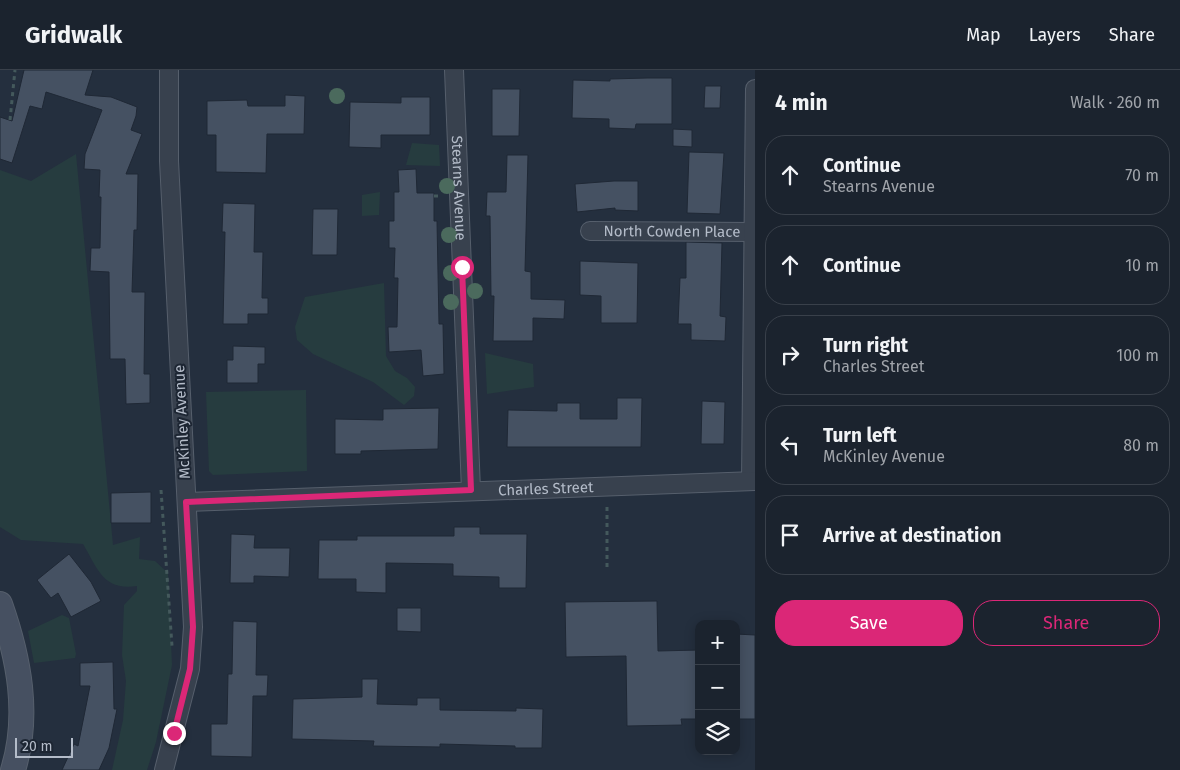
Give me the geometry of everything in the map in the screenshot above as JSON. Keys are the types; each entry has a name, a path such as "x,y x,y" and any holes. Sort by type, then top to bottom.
{"street":[{"name":"McKinley Avenue","path":"164,770 190,669 193,627 169,161 169,70"},
{"name":"Stearns Avenue","path":"454,70 471,490"},
{"path":"753,481 755,89"},
{"name":"North Cowden Place","path":"590,232 754,232"},
{"name":"Charles Street","path":"186,502 753,481"},
{"path":"0,604 22,694 20,733 13,770"}],"path":[{"path":"10,120 15,70"},
{"path":"434,196 442,196"},
{"path":"161,490 172,648"},
{"path":"607,507 607,567"}],"green space":[{"path":"412,143 439,145 440,166 406,165"},
{"path":"76,154 113,545 140,537 139,559 155,561 168,573 172,665 156,742 147,770 112,770 123,720 126,681 122,655 124,605 137,591 137,586 126,587 109,582 98,570 83,544 21,540 0,527 0,170 31,181"},
{"path":"380,192 379,215 362,216 362,195"},
{"path":"384,283 386,356 395,371 407,378 415,387 414,396 404,405 373,382 313,354 297,340 295,327 305,297"},
{"path":"485,353 533,364 534,387 487,394"},
{"path":"306,390 307,471 213,475 209,471 206,392"},
{"path":"62,615 69,618 76,654 75,658 34,663 28,631"}],"building":[{"path":"24,70 93,70 85,95 111,97 137,107 131,130 142,134 126,174 138,174 137,230 134,230 132,292 145,292 144,374 150,374 150,403 126,404 125,359 110,359 109,272 90,271 91,248 100,248 100,170 84,169 85,154 102,110 46,92 42,109 30,106 12,163 0,159 0,117 12,121"},
{"path":"672,78 672,124 636,124 635,129 609,128 609,119 572,118 573,80 610,81 610,79"},
{"path":"705,86 721,86 720,108 704,108"},
{"path":"492,89 520,89 519,136 492,136"},
{"path":"285,95 305,96 304,134 267,134 266,173 216,172 216,135 207,135 207,101 247,100 248,106 285,106"},
{"path":"401,97 430,97 430,135 381,135 381,148 349,147 350,102 401,103"},
{"path":"673,129 692,130 692,147 673,146"},
{"path":"689,152 724,153 720,214 687,213"},
{"path":"507,155 528,155 525,271 531,272 531,299 565,300 564,319 533,318 533,341 493,341 494,296 491,296 490,216 486,216 487,192 506,192"},
{"path":"416,169 417,193 434,193 434,221 437,221 439,324 443,324 444,374 423,376 421,350 389,352 388,327 397,327 398,278 394,278 395,248 389,248 389,221 394,221 394,192 399,192 398,170"},
{"path":"638,181 638,211 615,210 615,208 577,212 575,184"},
{"path":"223,203 255,204 254,252 263,252 262,298 268,298 268,314 248,314 248,324 223,324 225,232 222,232"},
{"path":"313,209 338,209 337,255 312,255"},
{"path":"686,242 722,243 720,316 726,317 725,341 691,340 691,324 678,324 680,278 686,278"},
{"path":"580,261 638,263 637,323 601,323 601,296 580,295"},
{"path":"233,346 265,347 265,364 258,364 258,383 227,383 227,360 233,360"},
{"path":"617,398 642,398 641,447 507,447 508,410 557,411 557,403 580,403 580,419 617,419"},
{"path":"702,401 725,402 724,444 701,444"},
{"path":"439,408 438,449 361,451 361,454 335,454 335,419 383,420 383,409"},
{"path":"151,492 151,523 111,523 111,493"},
{"path":"454,527 480,527 480,534 527,534 526,588 499,588 499,577 453,576 453,564 386,563 386,593 356,592 356,579 318,579 319,540 357,540 357,536 454,536"},
{"path":"231,534 255,535 254,548 290,548 289,577 254,576 254,583 230,583"},
{"path":"69,554 91,582 101,601 71,617 58,593 51,598 37,580"},
{"path":"657,601 658,651 695,650 695,719 681,719 682,725 627,726 626,656 566,657 565,602"},
{"path":"397,608 421,608 421,632 397,631"},
{"path":"233,621 257,622 256,675 268,675 267,696 253,696 252,757 211,756 211,724 227,724 228,674 232,674"},
{"path":"740,634 755,635 755,719 740,719"},
{"path":"113,662 114,709 117,709 109,748 99,770 62,770 74,744 78,746 90,686 80,686 80,663"},
{"path":"362,679 378,679 377,704 417,705 417,698 440,698 440,710 516,711 516,708 543,709 542,748 440,744 440,747 373,746 374,741 292,739 293,699 362,697"}],"route":[{"path":"174,733 190,669 193,627 186,502 471,490 462,267"}]}
